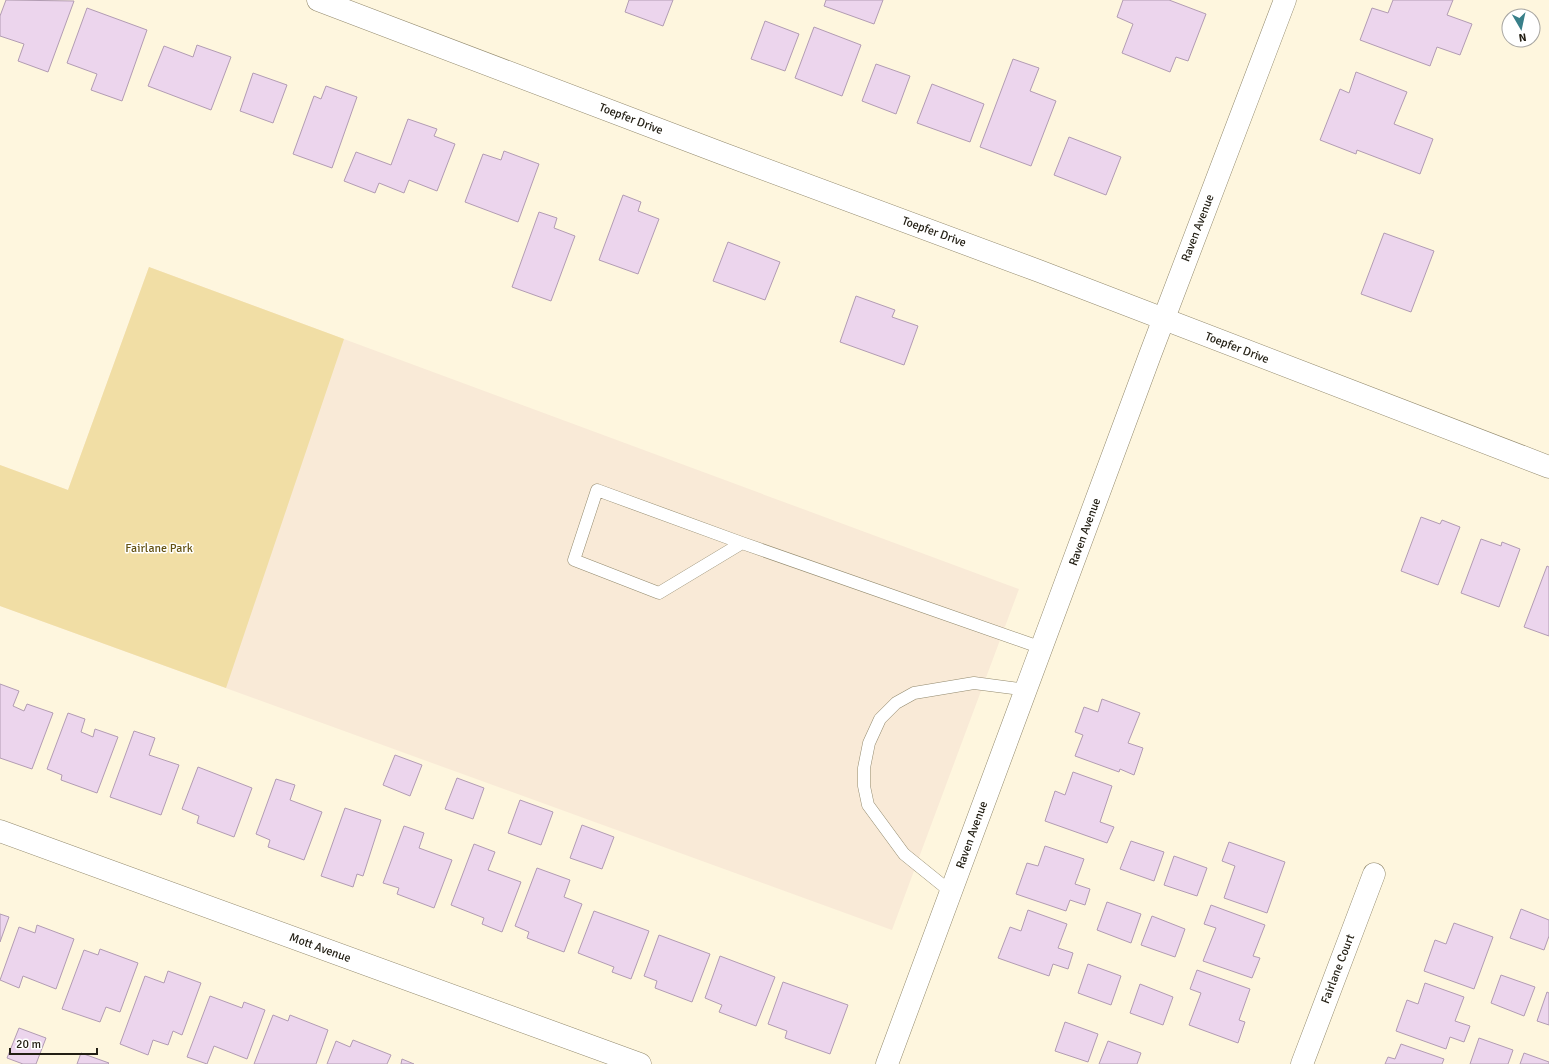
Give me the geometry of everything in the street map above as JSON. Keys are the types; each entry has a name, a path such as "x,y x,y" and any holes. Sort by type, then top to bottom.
{"street":[{"name":"Toepfer Drive","path":"318,0 729,156 1039,271 1549,467"},
{"name":"Raven Avenue","path":"887,1064 1164,320 1285,0"},
{"name":"Mott Avenue","path":"0,832 640,1064"},
{"name":"Fairlane Court","path":"1302,1064 1374,874"}],"lane":[{"path":"742,543 659,592 574,560 597,490 742,543 1042,648"},
{"path":"951,892 904,854 868,806 864,786 864,768 869,743 880,719 896,703 914,693 974,683 1027,690"}],"shaded area":[{"path":"149,267 1019,589 892,930 0,606 0,465 68,490"}],"green space":[{"name":"Fairlane Park","path":"149,267 344,339 226,688 0,606 0,465 68,490"}],"building":[{"path":"6,0 74,1 48,72 18,61 24,44 0,36 0,16"},
{"path":"629,0 673,0 663,26 625,12"},
{"path":"826,0 883,0 874,24 824,6"},
{"path":"1123,0 1169,0 1206,14 1188,61 1176,57 1170,72 1122,53 1133,24 1117,17"},
{"path":"1393,0 1453,0 1447,15 1472,24 1460,55 1437,47 1430,66 1360,40 1372,8 1388,13"},
{"path":"87,8 147,30 122,101 91,90 97,74 67,63"},
{"path":"765,21 799,34 785,71 751,59"},
{"path":"814,27 861,45 842,96 795,78"},
{"path":"197,45 231,57 211,110 148,86 164,46 193,57"},
{"path":"1013,59 1039,68 1030,91 1056,101 1031,166 980,147"},
{"path":"876,64 910,76 896,114 862,101"},
{"path":"1356,72 1407,92 1394,124 1433,139 1420,174 1357,150 1356,154 1320,140 1340,89 1349,93"},
{"path":"253,73 287,85 273,123 240,111"},
{"path":"932,84 984,104 970,142 917,123"},
{"path":"326,86 357,97 332,168 293,154 314,96 321,99"},
{"path":"408,119 437,129 434,136 455,144 437,191 409,180 404,193 379,183 375,193 344,181 356,152 391,165"},
{"path":"1069,137 1121,157 1106,195 1054,175"},
{"path":"504,151 539,164 518,222 465,202 483,154 501,160"},
{"path":"623,195 641,202 638,211 659,219 638,274 599,260"},
{"path":"539,212 557,218 554,228 575,236 551,301 512,287"},
{"path":"1384,233 1434,251 1411,312 1361,294"},
{"path":"728,242 780,262 765,300 713,281"},
{"path":"856,296 895,310 892,317 918,326 904,365 840,342"},
{"path":"1421,517 1440,524 1442,520 1460,527 1438,585 1401,571"},
{"path":"1481,539 1501,546 1502,542 1520,549 1499,607 1461,593"},
{"path":"1547,566 1549,567 1549,636 1524,627"},
{"path":"0,684 19,691 13,706 24,711 27,704 53,713 32,769 0,758"},
{"path":"1102,699 1140,713 1128,743 1143,748 1134,775 1120,769 1119,772 1075,756 1083,735 1075,732 1084,707 1098,712"},
{"path":"68,713 85,719 81,732 93,737 95,729 118,737 97,793 61,780 62,775 47,769"},
{"path":"134,731 155,738 149,755 179,765 161,815 110,797"},
{"path":"395,755 422,765 410,796 383,785"},
{"path":"198,767 252,788 234,837 197,823 199,816 182,809"},
{"path":"1073,772 1112,786 1100,822 1114,827 1107,843 1045,821 1055,791 1065,795"},
{"path":"457,778 484,788 473,819 445,809"},
{"path":"276,779 295,785 290,800 322,812 304,860 268,847 270,840 256,834"},
{"path":"520,800 553,812 541,845 508,833"},
{"path":"345,808 381,820 363,876 357,874 353,887 321,876"},
{"path":"582,825 614,837 602,869 570,858"},
{"path":"404,826 424,833 419,848 452,860 434,908 397,894 399,888 383,883"},
{"path":"1131,841 1164,852 1154,881 1120,869"},
{"path":"1229,842 1285,862 1267,913 1224,898 1235,866 1222,861"},
{"path":"474,844 495,852 488,870 521,882 502,932 482,924 484,918 451,905"},
{"path":"1045,846 1084,859 1075,884 1090,889 1085,905 1070,900 1066,911 1016,894 1027,863 1038,866"},
{"path":"1174,856 1207,868 1197,896 1164,885"},
{"path":"537,868 570,880 564,897 582,904 564,952 527,938 529,932 515,926"},
{"path":"1107,902 1141,914 1131,943 1097,930"},
{"path":"1211,905 1265,925 1253,956 1260,958 1252,978 1203,961 1216,928 1204,924"},
{"path":"1521,909 1549,920 1549,936 1544,950 1510,938"},
{"path":"1028,910 1067,924 1058,948 1073,953 1068,969 1053,964 1049,976 998,958 1010,927 1021,931"},
{"path":"594,911 649,931 631,979 612,972 614,967 578,953"},
{"path":"0,914 9,917 0,942"},
{"path":"1152,916 1185,929 1175,957 1141,945"},
{"path":"1454,923 1493,937 1474,989 1424,971 1435,940 1446,944"},
{"path":"37,925 74,939 56,989 23,976 19,988 0,980 19,927 35,933"},
{"path":"659,935 710,954 692,1002 655,988 657,981 644,976"},
{"path":"100,949 138,963 120,1012 106,1007 100,1022 62,1009 84,950 98,955"},
{"path":"720,956 775,977 756,1026 719,1012 722,1005 705,998"},
{"path":"1088,964 1121,976 1111,1005 1078,993"},
{"path":"1197,970 1250,989 1239,1020 1245,1022 1238,1043 1189,1025 1201,993 1190,989"},
{"path":"168,971 201,983 182,1035 173,1031 168,1045 153,1040 148,1055 120,1044 145,976 164,983"},
{"path":"1501,975 1535,987 1524,1016 1491,1003"},
{"path":"783,982 848,1005 830,1054 785,1038 787,1031 768,1024"},
{"path":"1425,983 1464,997 1455,1021 1470,1026 1464,1042 1450,1037 1446,1049 1396,1031 1407,1000 1418,1004"},
{"path":"1140,984 1173,997 1163,1025 1130,1013"},
{"path":"1547,992 1549,993 1549,1025 1537,1021"},
{"path":"210,996 242,1008 244,1002 265,1010 247,1059 214,1046 207,1064 187,1057"},
{"path":"273,1015 288,1021 290,1015 328,1030 316,1064 254,1064"},
{"path":"1065,1022 1098,1034 1088,1062 1055,1051"},
{"path":"19,1028 46,1038 36,1064 23,1064 7,1058"},
{"path":"1479,1038 1513,1050 1508,1064 1470,1064"},
{"path":"353,1040 391,1055 387,1064 327,1064 336,1041 350,1047"},
{"path":"1108,1041 1141,1053 1137,1064 1099,1064"},
{"path":"1401,1044 1444,1059 1442,1064 1385,1064 1388,1057 1395,1059"},
{"path":"81,1053 109,1063 77,1064"},
{"path":"1524,1053 1549,1062 1549,1064 1520,1064"},
{"path":"402,1059 414,1064 401,1064"}]}
